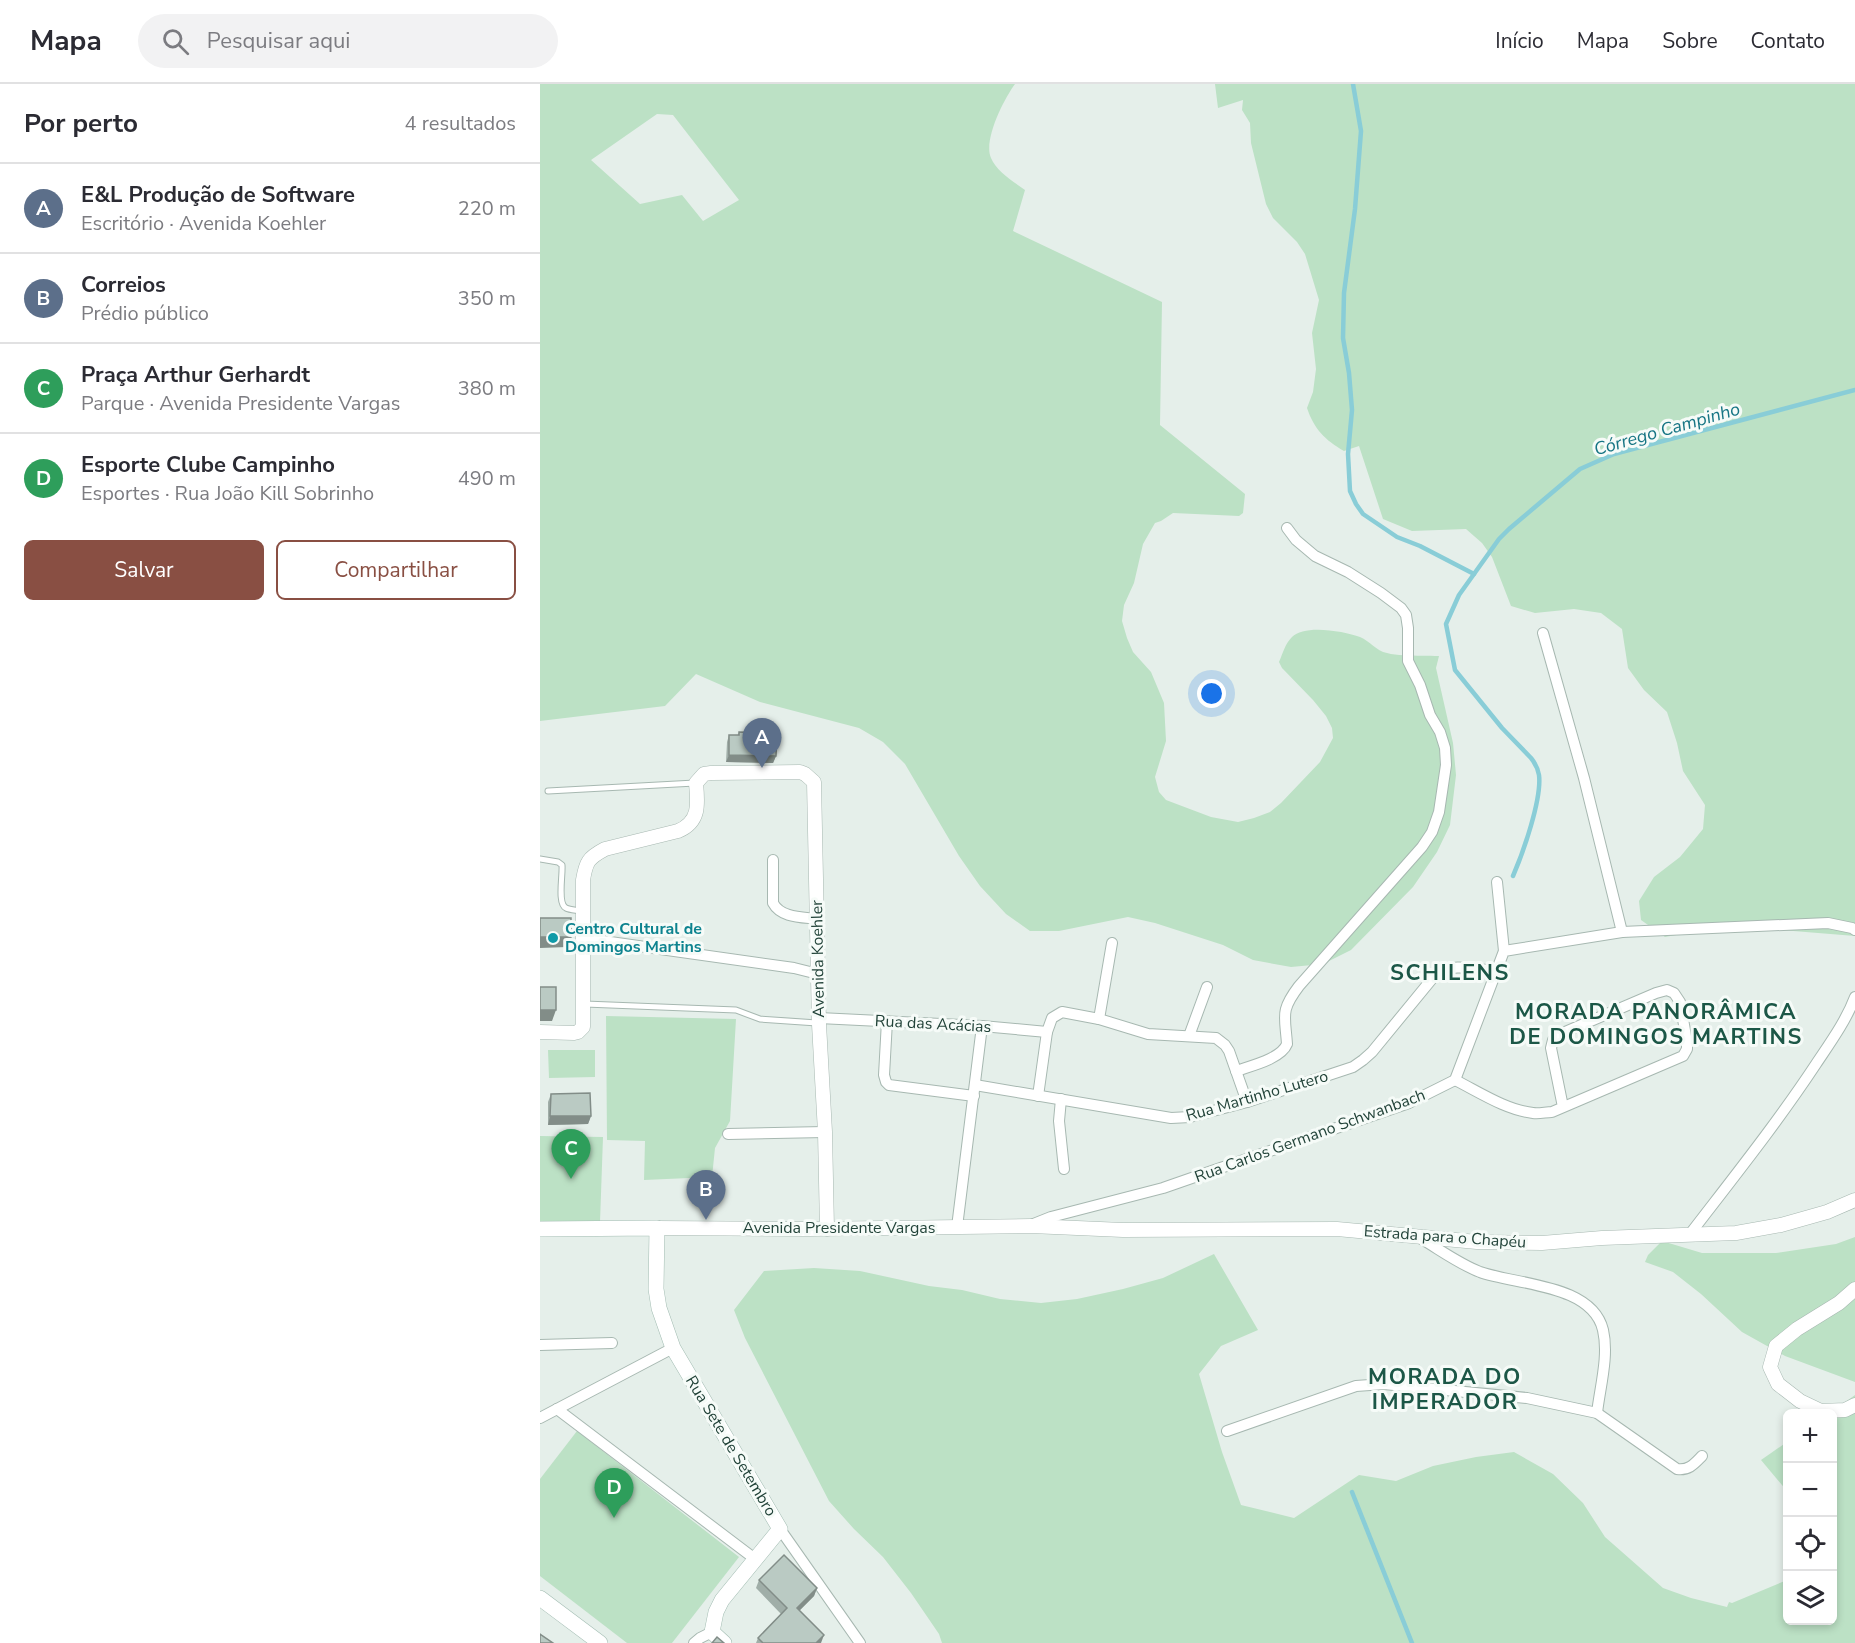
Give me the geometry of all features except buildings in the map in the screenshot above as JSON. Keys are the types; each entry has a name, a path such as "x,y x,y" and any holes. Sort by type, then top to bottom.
{"main road":[{"name":"Avenida Presidente Vargas","path":"540,1229 657,1228"},
{"name":"Rua Sete de Setembro","path":"657,1228 658,1308 673,1348 780,1529"},
{"path":"724,1643 712,1632 716,1612 722,1600 780,1529"},
{"path":"540,1598 600,1643"}],"street":[{"path":"1236,1071 1273,1057 1284,1049 1287,1044 1285,1010 1289,999 1395,880 1432,832 1439,812 1446,765 1445,748 1440,732 1408,662 1406,615 1401,608 1381,593 1348,572 1315,556 1296,540 1287,528"},
{"path":"1543,633 1584,778 1622,932"},
{"name":"Avenida Koehler","path":"696,783 704,774 800,772 814,782 819,1021 827,1229"},
{"path":"540,1032 574,1033 583,1027 582,912 586,864 604,849 687,828 696,814 696,783"},
{"path":"773,860 773,903 776,908 786,914 817,919"},
{"path":"1497,882 1504,951 1455,1080 1498,1102 1533,1113 1552,1112 1683,1056 1687,1049 1687,1042 1680,1002 1674,993 1667,990 1558,1035 1553,1040 1551,1048 1563,1107"},
{"path":"1504,951 1622,932 1828,923 1855,930"},
{"path":"582,938 794,968 818,974"},
{"path":"1099,1019 1112,943"},
{"name":"Rua Martinho Lutero","path":"887,1021 884,1075 886,1082 890,1085 1038,1096 1179,1118 1246,1102 1335,1074 1363,1060 1436,974 1442,970 1451,968 1496,971"},
{"path":"1189,1036 1207,987"},
{"path":"1690,1234 1795,1096 1836,1034 1855,997"},
{"path":"1038,1096 1047,1032 1052,1018 1062,1012 1099,1019 1148,1034 1208,1037 1221,1041 1228,1051 1246,1102"},
{"name":"Rua das Acácias","path":"819,1021 887,1021 1047,1032"},
{"path":"957,1227 982,1026"},
{"name":"Rua Carlos Germano Schwanbach","path":"1030,1226 1051,1217 1163,1188 1409,1102 1455,1080"},
{"path":"1060,1099 1059,1121 1064,1169"},
{"path":"728,1134 825,1132"},
{"name":"Estrada para o Chapéu","path":"1030,1226 1123,1230 1337,1229 1477,1242 1542,1243 1602,1238 1736,1233 1781,1225 1827,1212 1855,1200"},
{"name":"Avenida Presidente Vargas","path":"657,1228 827,1229 1030,1226"},
{"path":"1419,1238 1478,1271 1565,1293 1580,1299 1594,1312 1603,1329 1604,1355 1597,1413"},
{"path":"1855,1289 1839,1303 1797,1329 1776,1346 1770,1367 1778,1384 1800,1401 1821,1411 1845,1410 1855,1405"},
{"path":"540,1345 612,1343"},
{"path":"548,1414 673,1348"},
{"path":"1227,1431 1370,1383 1527,1398 1597,1413 1677,1469 1683,1470 1692,1466 1702,1456"},
{"path":"540,1403 548,1414 755,1559"},
{"name":"Rua Sete de Setembro","path":"780,1529 860,1643"},
{"path":"694,1643 712,1632"}],"lane":[{"path":"548,791 696,783"},
{"path":"540,859 558,862 562,865 561,899 563,906 582,912"},
{"path":"584,1004 736,1010 760,1019 819,1021"}],"green space":[{"path":"540,84 1015,84 1005,99 996,120 989,150 993,163 1025,190 1013,231 1162,302 1160,425 1245,494 1243,513 1239,516 1173,513 1155,523 1143,544 1134,583 1124,605 1122,621 1127,638 1133,652 1151,672 1164,703 1166,741 1155,777 1159,792 1166,800 1211,817 1238,822 1270,812 1281,803 1320,762 1333,738 1332,728 1326,716 1279,662 1292,637 1298,633 1315,630 1335,631 1360,637 1387,653 1439,656 1436,668 1453,743 1456,775 1450,825 1437,852 1413,887 1351,950 1323,964 1291,967 1253,960 1223,945 1155,923 1128,917 1059,931 1030,931 1006,914 980,886 959,856 905,764 883,742 859,728 760,702 696,674 665,706 540,721","holes":["657,114 673,115 739,200 703,221 682,195 640,204 591,160"]},
{"path":"1215,84 1855,84 1855,936 1743,927 1708,929 1665,937 1641,920 1639,901 1654,877 1680,857 1703,829 1705,805 1683,771 1667,712 1644,690 1628,668 1622,629 1601,613 1574,609 1535,613 1511,606 1492,557 1482,543 1466,529 1412,531 1383,519 1359,446 1344,451 1331,443 1317,428 1307,408 1313,392 1316,369 1312,333 1319,300 1305,254 1297,242 1273,218 1266,204 1251,143 1250,123 1242,110 1243,100 1218,108"},
{"path":"606,1016 736,1019 730,1121 715,1148 712,1177 644,1180 645,1141 607,1140"},
{"path":"548,1050 595,1050 595,1077 549,1078"},
{"path":"540,1136 603,1137 600,1222 540,1222"},
{"path":"1855,1237 1855,1382 1785,1356 1742,1332 1673,1272 1645,1262 1648,1255 1662,1241 1702,1253 1776,1253 1836,1244"},
{"path":"1214,1254 1258,1330 1221,1346 1199,1374 1222,1452 1241,1505 1294,1518 1359,1475 1396,1481 1433,1466 1514,1452 1553,1474 1583,1503 1605,1537 1663,1588 1727,1607 1729,1602 1732,1603 1783,1582 1783,1625 1837,1625 1836,1409 1855,1395 1855,1643 942,1643 939,1634 911,1593 883,1557 829,1501 745,1338 734,1310 764,1271 814,1268 860,1271 1000,1299 1041,1303 1077,1299 1163,1278"},
{"path":"577,1431 739,1557 672,1643 627,1643 540,1576 540,1479"},
{"path":"1783,1445 1783,1486 1761,1460"}],"waterway":[{"path":"1353,84 1361,131 1355,209 1344,293 1343,338 1352,410 1348,454 1350,491 1363,514 1397,537 1420,546 1474,574"},
{"name":"Córrego Campinho","path":"1513,876 1535,811 1539,775 1531,758 1502,728 1455,670 1446,624 1459,595 1499,539 1580,469 1614,454 1855,390"},
{"path":"1352,1492 1412,1643"}],"place":[{"name":"E&L Produção de Software","path":"762,768"},
{"name":"Centro Cultural de Domingos Martins","path":"553,938"},
{"name":"Praça Arthur Gerhardt","path":"571,1179"},
{"name":"Correios","path":"706,1220"},
{"name":"Esporte Clube Campinho","path":"614,1518"}],"district":[{"name":"SCHILENS","path":"1450,973"},
{"name":"MORADA PANORÂMICA DE DOMINGOS MARTINS","path":"1656,1024"},
{"name":"MORADA DO IMPERADOR","path":"1445,1390"}]}
